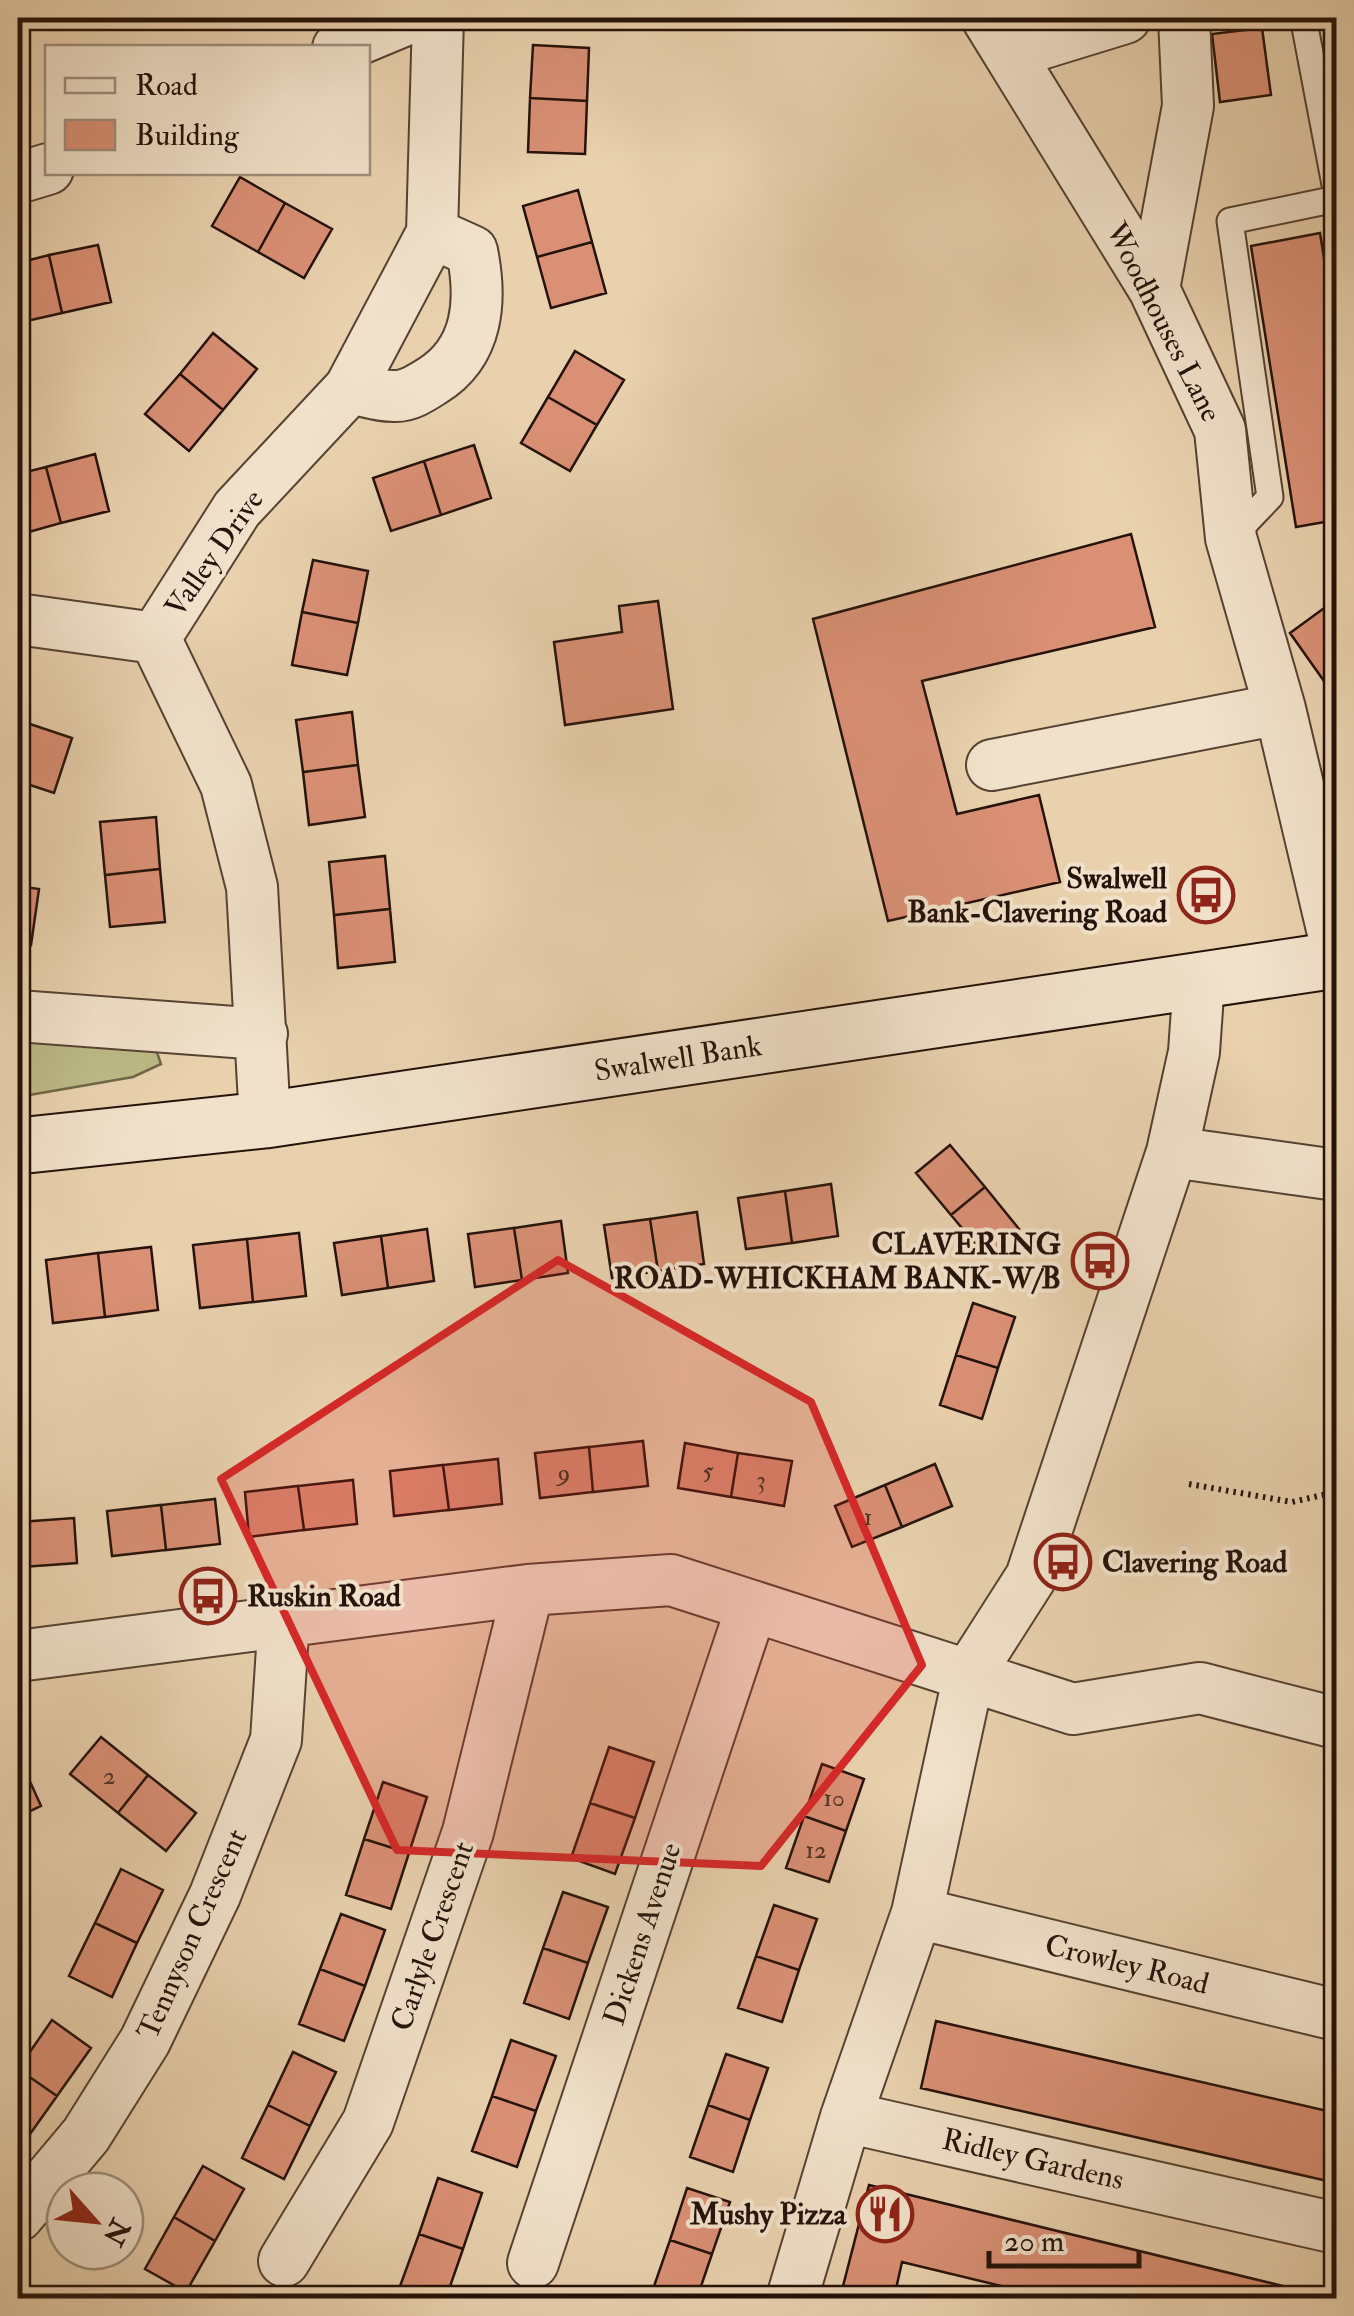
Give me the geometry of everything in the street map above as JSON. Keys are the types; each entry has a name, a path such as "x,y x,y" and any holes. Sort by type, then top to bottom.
{"main road":[{"name":"Swalwell Bank","path":"18,1146 265,1120 1336,960"}],"street":[{"path":"345,45 410,18"},
{"name":"Valley Drive","path":"265,1120 252,887 226,785 155,638 236,510 350,388 432,233 438,18"},
{"path":"999,35 1125,18"},
{"path":"1154,289 1188,106 1184,18"},
{"name":"Woodhouses Lane","path":"999,35 1154,289 1220,430 1231,538 1280,709 1336,946"},
{"path":"18,178 45,170"},
{"path":"350,388 396,396 416,391 442,375 465,350 477,312 479,286 472,251 432,233"},
{"path":"18,619 155,638"},
{"path":"992,765 1280,709"},
{"path":"792,2298 846,2117 917,1913 968,1674 1031,1577 1172,1152 1194,1052 1199,980"},
{"path":"18,1016 262,1034"},
{"path":"1172,1152 1336,1175"},
{"path":"18,1656 284,1618 528,1590 672,1580 1073,1708 1200,1688 1336,1723"},
{"name":"Carlyle Crescent","path":"284,2261 368,2122 468,1832 528,1590"},
{"name":"Dickens Avenue","path":"533,2263 752,1606"},
{"name":"Tennyson Crescent","path":"18,2216 86,2135 145,2041 215,1895 276,1740 284,1618"},
{"name":"Crowley Road","path":"917,1913 1336,2015"},
{"name":"Ridley Gardens","path":"846,2117 1336,2228"}],"lane":[{"path":"1305,27 1336,190"},
{"path":"1231,538 1270,496 1230,221 1336,199"}],"path":[{"path":"1189,1484 1292,1502 1336,1492"}],"highlighted area":[{"path":"558,1260 811,1402 922,1665 761,1866 397,1850 221,1479"}],"shaded area":[{"path":"18,1034 154,1044 161,1064 133,1077 18,1097"}],"building":[{"path":"1262,28 1271,95 1220,102 1212,34"},
{"path":"533,45 589,48 587,101 530,98"},
{"path":"530,98 587,101 585,154 528,152"},
{"path":"240,177 285,203 258,252 212,226"},
{"path":"578,190 592,242 537,257 523,206"},
{"path":"285,203 332,229 304,278 258,252"},
{"path":"1320,233 1336,332 1336,520 1296,527 1251,246"},
{"path":"592,242 606,293 551,308 537,257"},
{"path":"98,245 111,302 62,313 49,255"},
{"path":"49,255 62,313 18,323 18,263"},
{"path":"213,333 257,369 223,410 180,374"},
{"path":"575,351 624,380 597,425 548,397"},
{"path":"180,374 223,410 189,451 145,414"},
{"path":"548,397 597,425 570,471 521,443"},
{"path":"474,445 491,498 441,515 424,461"},
{"path":"95,454 109,511 61,523 46,467"},
{"path":"424,461 441,515 391,531 373,478"},
{"path":"46,467 61,523 18,535 18,474"},
{"path":"1131,534 1155,627 922,681 957,814 1039,795 1060,882 888,921 813,619"},
{"path":"313,560 368,571 358,623 302,612"},
{"path":"658,601 673,709 565,725 554,642 622,632 619,606"},
{"path":"1327,606 1336,619 1336,698 1290,633"},
{"path":"302,612 358,623 347,675 292,665"},
{"path":"352,712 358,765 303,772 296,720"},
{"path":"24,722 72,738 54,793 18,781 18,744"},
{"path":"358,765 365,817 309,825 303,772"},
{"path":"156,817 160,869 105,875 100,822"},
{"path":"385,856 390,909 334,915 329,862"},
{"path":"160,869 165,922 110,927 105,875"},
{"path":"18,886 39,889 31,945 18,943"},
{"path":"390,909 395,962 338,968 334,915"},
{"path":"950,1145 985,1187 951,1215 916,1173"},
{"path":"831,1184 838,1236 792,1243 785,1191"},
{"path":"985,1187 1019,1229 986,1257 951,1215"},
{"path":"785,1191 792,1243 746,1249 738,1198"},
{"path":"697,1212 704,1264 658,1271 650,1219"},
{"path":"650,1219 658,1271 612,1278 604,1225"},
{"path":"561,1221 568,1273 522,1280 514,1228"},
{"path":"514,1228 522,1280 475,1287 468,1234"},
{"path":"427,1229 434,1281 388,1288 381,1236"},
{"path":"299,1233 306,1296 253,1302 247,1239"},
{"path":"381,1236 388,1288 342,1295 334,1243"},
{"path":"247,1239 253,1302 200,1308 193,1245"},
{"path":"151,1247 158,1310 105,1317 98,1253"},
{"path":"98,1253 105,1317 53,1323 46,1260"},
{"path":"973,1303 1015,1317 998,1368 956,1355"},
{"path":"956,1355 998,1368 982,1419 940,1405"},
{"path":"643,1441 648,1486 593,1492 589,1447"},
{"path":"685,1443 738,1453 731,1497 678,1488"},
{"path":"589,1447 593,1492 540,1498 535,1453"},
{"path":"738,1453 792,1461 784,1506 731,1497"},
{"path":"498,1459 502,1504 449,1510 443,1465"},
{"path":"935,1464 952,1506 902,1527 885,1485"},
{"path":"443,1465 449,1510 394,1516 390,1471"},
{"path":"353,1480 357,1524 304,1530 298,1486"},
{"path":"885,1485 902,1527 852,1547 835,1506"},
{"path":"298,1486 304,1530 249,1537 245,1492"},
{"path":"215,1499 220,1544 166,1550 161,1505"},
{"path":"161,1505 166,1550 112,1556 107,1511"},
{"path":"74,1518 77,1563 23,1567 20,1522"},
{"path":"18,1523 23,1567 18,1568"},
{"path":"101,1737 148,1775 118,1813 70,1774"},
{"path":"609,1747 654,1762 635,1818 590,1803"},
{"path":"18,1755 41,1806 18,1817"},
{"path":"822,1764 864,1779 846,1831 804,1816"},
{"path":"148,1775 196,1813 166,1851 118,1813"},
{"path":"383,1782 427,1797 409,1853 364,1839"},
{"path":"590,1803 635,1818 615,1874 571,1858"},
{"path":"804,1816 846,1831 829,1882 786,1868"},
{"path":"364,1839 409,1853 391,1909 346,1895"},
{"path":"121,1869 163,1890 137,1943 95,1923"},
{"path":"563,1892 608,1907 588,1963 543,1948"},
{"path":"774,1905 817,1919 799,1970 756,1956"},
{"path":"341,1914 385,1930 365,1986 320,1969"},
{"path":"95,1923 137,1943 112,1997 69,1976"},
{"path":"543,1948 588,1963 569,2019 524,2003"},
{"path":"756,1956 799,1970 782,2022 738,2008"},
{"path":"320,1969 365,1986 344,2041 299,2024"},
{"path":"52,2020 91,2048 57,2096 18,2069"},
{"path":"936,2021 1336,2113 1336,2183 921,2088"},
{"path":"511,2040 556,2056 536,2111 492,2096"},
{"path":"293,2052 336,2072 310,2126 268,2105"},
{"path":"726,2054 768,2068 750,2120 708,2105"},
{"path":"18,2069 57,2096 23,2144 18,2140"},
{"path":"492,2096 536,2111 517,2167 472,2151"},
{"path":"268,2105 310,2126 284,2179 242,2158"},
{"path":"708,2105 750,2120 733,2172 690,2157"},
{"path":"203,2166 244,2189 215,2241 174,2217"},
{"path":"438,2178 482,2193 463,2249 419,2234"},
{"path":"869,2185 1332,2298 1051,2298 902,2262 894,2298 873,2298 842,2290"},
{"path":"687,2188 730,2202 712,2254 670,2240"},
{"path":"174,2217 215,2241 186,2292 145,2269"},
{"path":"419,2234 463,2249 446,2298 425,2298 399,2289"},
{"path":"670,2240 712,2254 697,2298 673,2298 652,2292"}],"place":[{"name":"Swalwell Bank-Clavering Road","path":"1206,895"},
{"name":"CLAVERING ROAD-WHICKHAM BANK-W/B","path":"1100,1261"},
{"name":"Clavering Road","path":"1063,1562"},
{"name":"Ruskin Road","path":"208,1596"},
{"name":"Mushy Pizza","path":"885,2214"}]}
